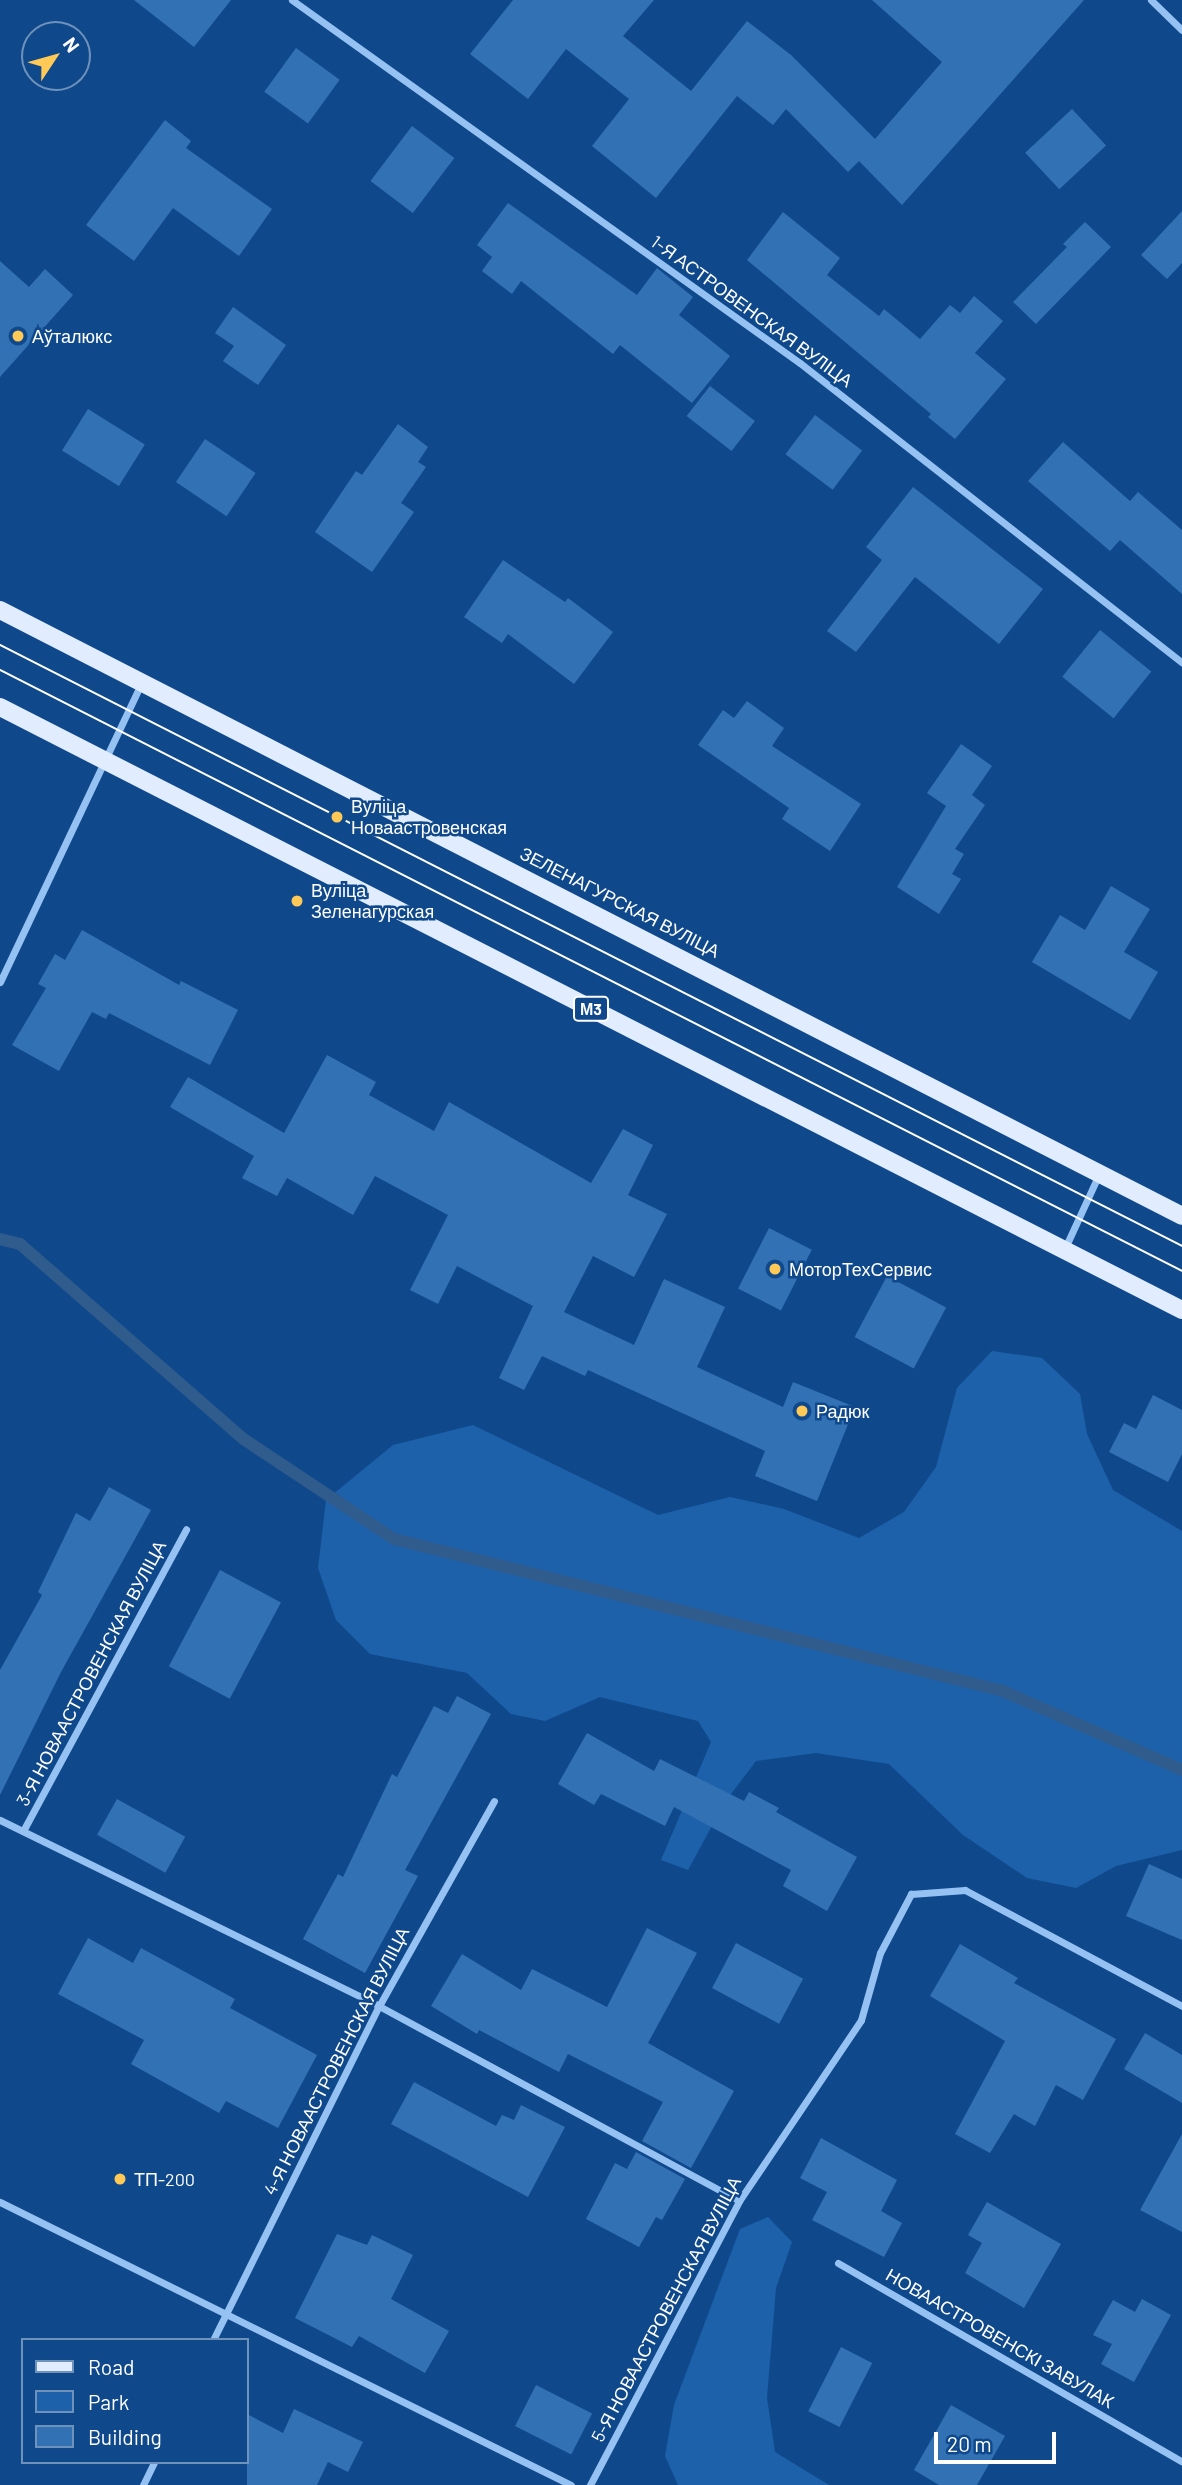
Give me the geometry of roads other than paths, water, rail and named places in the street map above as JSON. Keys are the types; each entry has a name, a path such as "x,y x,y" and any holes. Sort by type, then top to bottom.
{"main road":[{"name":"ЗЕЛЕНАГУРСКАЯ ВУЛІЦА","path":"0,610 1182,1216"},
{"name":"М3","path":"0,707 107,759 1182,1310"}],"street":[{"name":"1-Я АСТРОВЕНСКАЯ ВУЛІЦА","path":"292,0 800,363 1182,662"},
{"path":"1151,0 1182,30"},
{"path":"0,982 143,681"},
{"path":"1065,1248 1100,1173"},
{"name":"3-Я НОВААСТРОВЕНСКАЯ ВУЛІЦА","path":"23,1831 186,1529"},
{"name":"4-Я НОВААСТРОВЕНСКАЯ ВУЛІЦА","path":"213,2338 379,2006 494,1801"},
{"path":"0,1820 379,2006 740,2201"},
{"name":"5-Я НОВААСТРОВЕНСКАЯ ВУЛІЦА","path":"590,2485 740,2201 861,2020 880,1953 911,1894 965,1890 1182,2006"},
{"path":"0,2202 571,2485"},
{"name":"НОВААСТРОВЕНСКІ ЗАВУЛАК","path":"838,2263 1182,2462"},
{"path":"143,2485 153,2464"}],"waterway":[{"path":"0,1239 20,1244 245,1440 394,1539 1003,1691 1182,1770"}],"tram line":[{"path":"0,645 1182,1246"},
{"path":"0,670 1182,1271"}],"place":[{"name":"Аўталюкс","path":"18,336"},
{"name":"Вуліца Новаастровенская","path":"337,817"},
{"name":"Вуліца Зеленагурская","path":"297,901"},
{"name":"МоторТехСервис","path":"775,1269"},
{"name":"Радюк","path":"802,1411"},
{"name":"ТП-200","path":"120,2179"}]}
